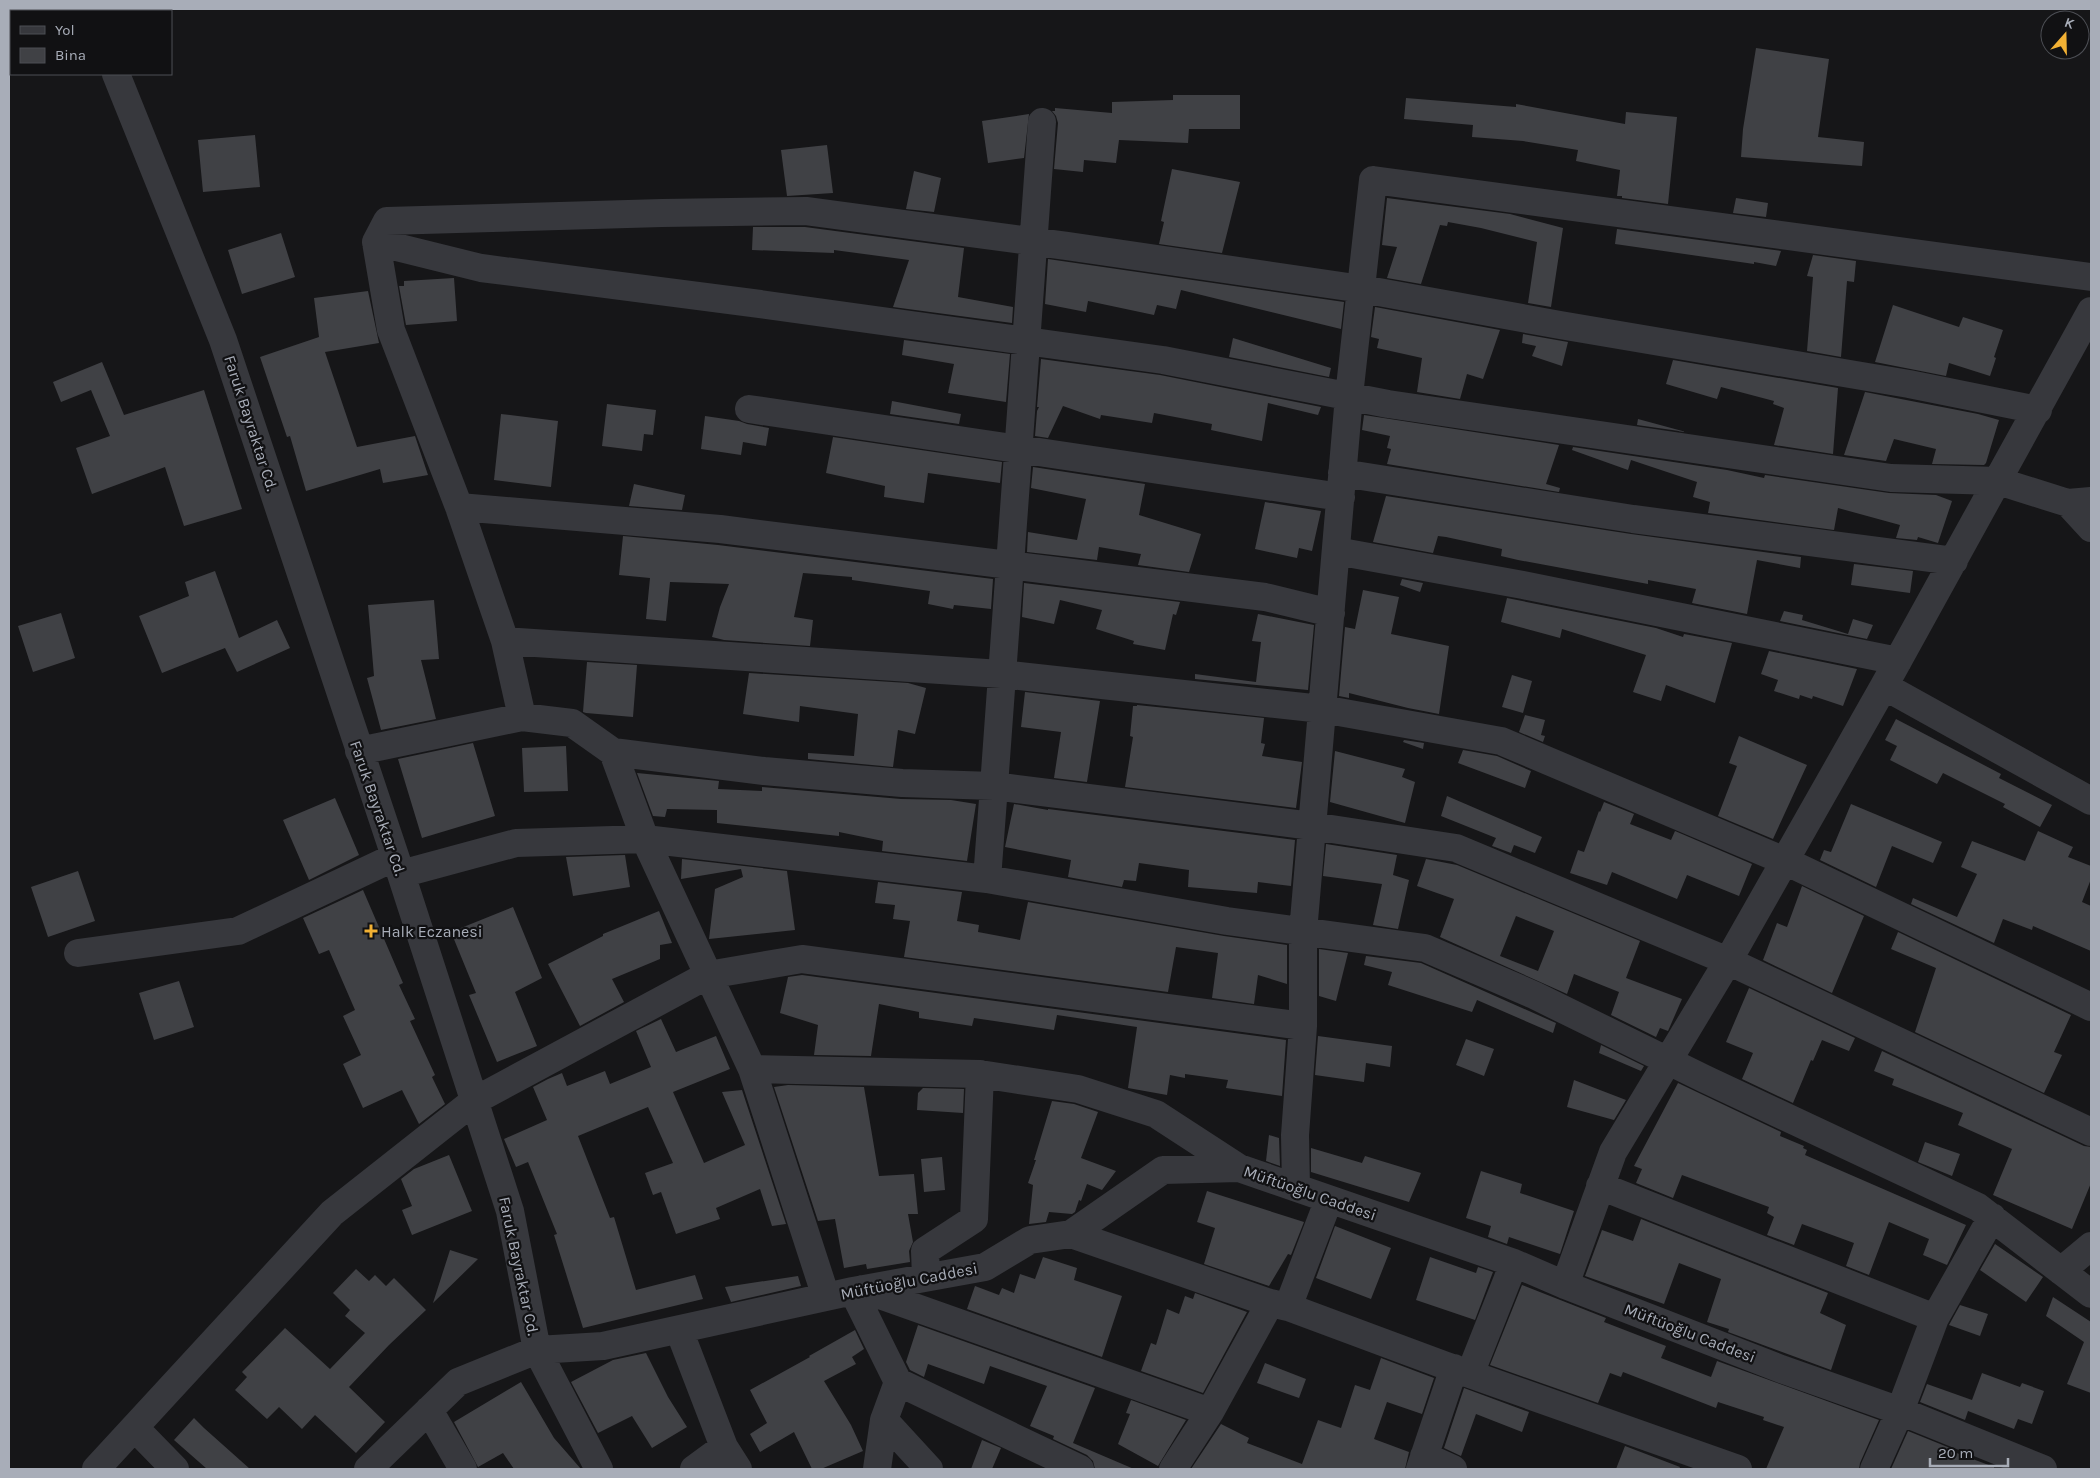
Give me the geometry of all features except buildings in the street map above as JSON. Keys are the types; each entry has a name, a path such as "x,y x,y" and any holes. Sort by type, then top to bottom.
{"street":[{"name":"Faruk Bayraktar Cd.","path":"117,75 223,340 398,865 510,1211 537,1350 458,1382 368,1469"},
{"path":"987,879 1042,122"},
{"path":"1296,1187 1295,1135 1303,1026 1303,932 1349,396 1373,180 2091,277"},
{"path":"522,718 506,641 459,507 391,330 376,242 387,221 806,211 1362,289 1560,325 1909,384 2038,410"},
{"path":"376,242 481,268 1163,360 1398,405 1891,478 1998,481 2080,502 2091,528"},
{"path":"1564,1284 1613,1152 1728,961 1785,861 1954,561 2091,311"},
{"path":"749,409 1017,450 1633,519 1954,561"},
{"path":"459,507 720,529 1265,598 1331,613"},
{"path":"1336,551 1523,585 1898,661"},
{"path":"506,641 1001,674 1322,709 1501,741 1785,861 2091,1007"},
{"path":"1884,686 2091,801"},
{"path":"359,751 522,718 572,723 613,752 764,771 902,783 994,786 1312,826 1456,848 1728,961 2091,1132"},
{"path":"613,752 644,839 752,1069 826,1297"},
{"path":"78,953 238,931 398,865 516,843 644,839 987,879 1227,921 1425,948 1534,995 1667,1061 1978,1207 2091,1294"},
{"path":"96,1469 332,1213 474,1101 708,975 802,959 1303,1026"},
{"path":"752,1069 980,1074 1078,1089 1156,1114 1239,1168"},
{"path":"926,1277 925,1251 974,1219 980,1074"},
{"name":"Müftüoğlu Caddesi","path":"537,1350 603,1346 858,1290 985,1267 1030,1240 1071,1234 1163,1170 1239,1168 1514,1263 1781,1369 1900,1410 2043,1469"},
{"path":"1600,1186 1935,1318"},
{"path":"1173,1469 1279,1305 1329,1199"},
{"path":"1874,1469 1900,1410 1935,1318 1992,1217"},
{"path":"1071,1234 1279,1305 1738,1469"},
{"path":"2061,1271 2091,1246"},
{"path":"1453,1469 1422,1463 1462,1371 1514,1263"},
{"path":"858,1290 1210,1412"},
{"path":"858,1290 898,1382 1080,1469"},
{"path":"679,1330 731,1458 694,1469"},
{"path":"537,1350 599,1469"},
{"path":"877,1469 884,1420 898,1382"},
{"path":"429,1410 463,1469"},
{"path":"884,1420 929,1469"},
{"path":"135,1428 175,1469"}],"place":[{"name":"Halk Eczanesi","path":"371,931"}]}
